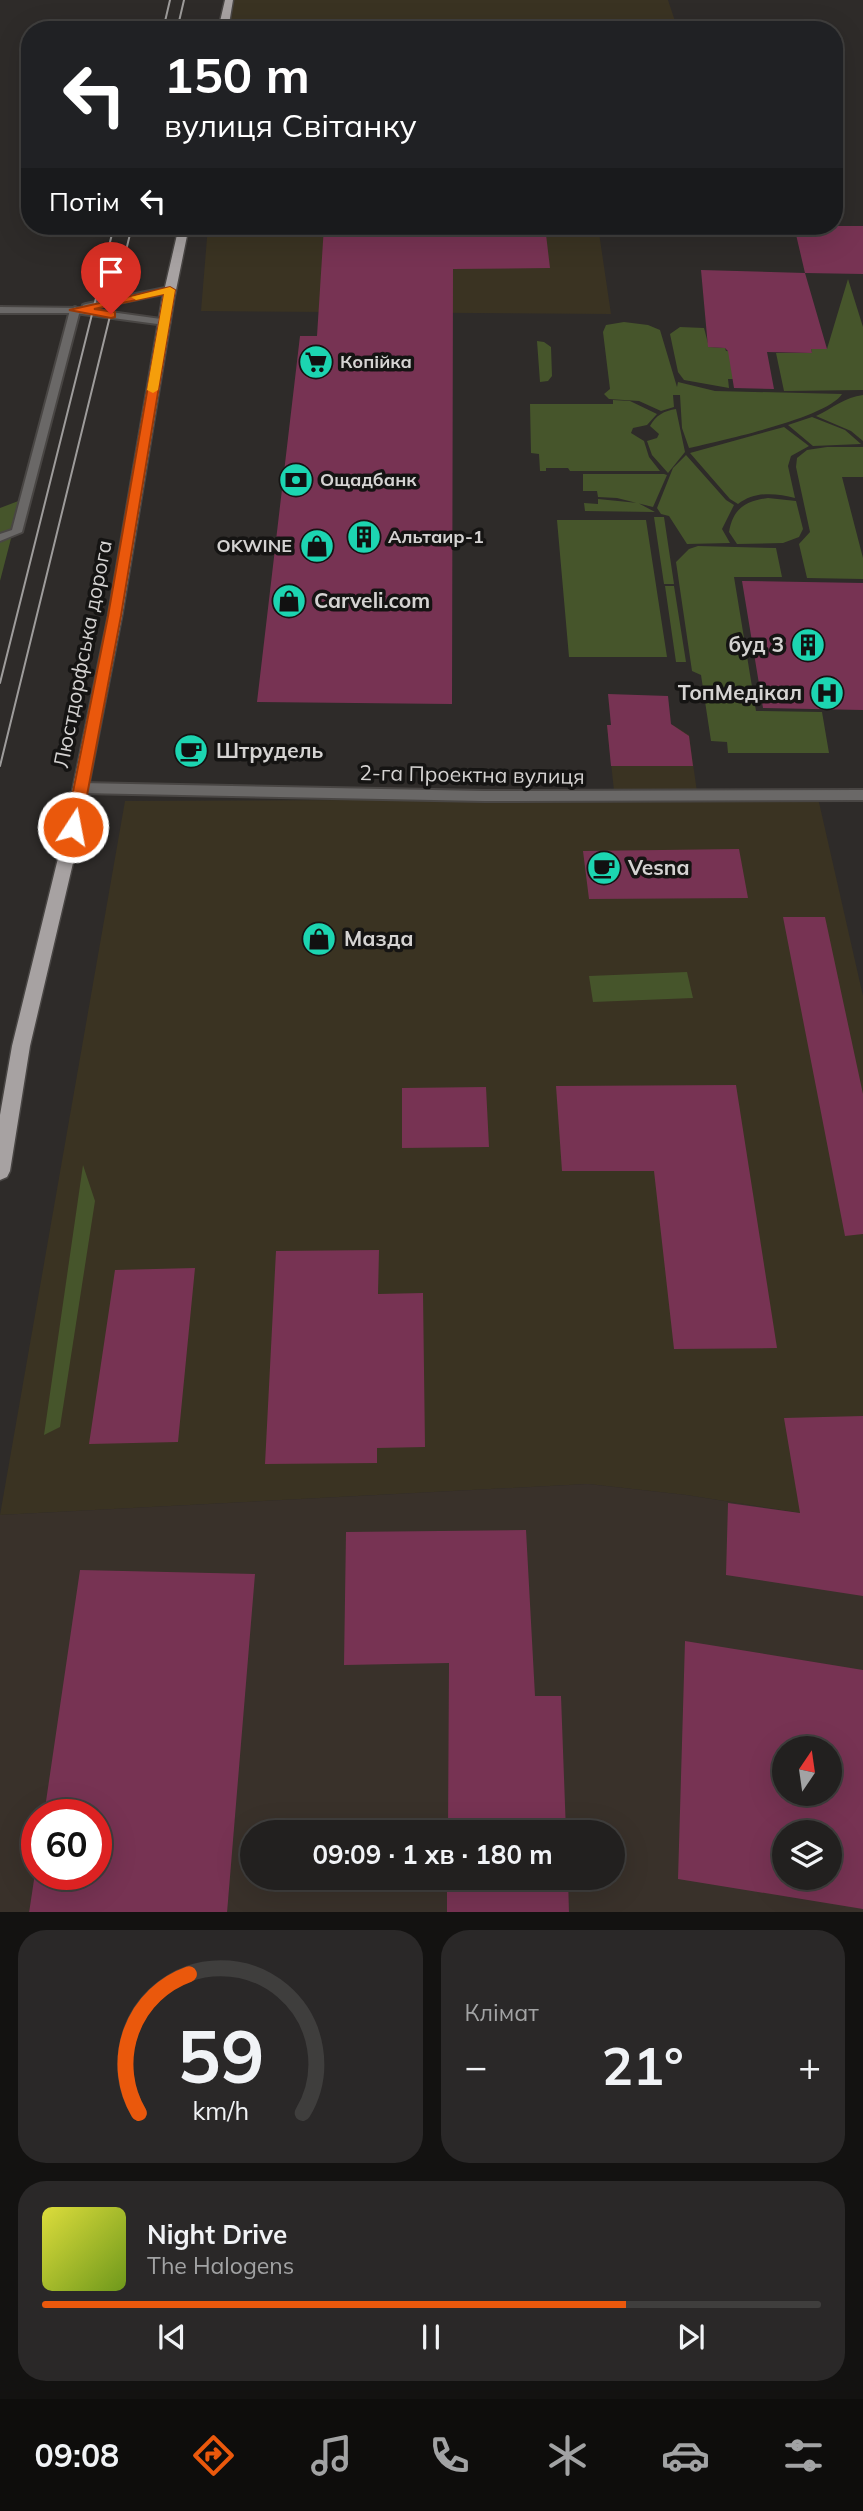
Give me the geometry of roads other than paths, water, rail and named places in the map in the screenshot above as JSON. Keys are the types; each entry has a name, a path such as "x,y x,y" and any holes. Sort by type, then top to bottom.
{"main road":[{"path":"225,21 229,0"},
{"name":"Люстдорфська дорога","path":"0,1171 21,1046 81,788 115,616 164,321 182,235"}],"street":[{"path":"75,310 170,290"},
{"path":"0,310 75,310 164,321"},
{"path":"0,538 17,532 75,310"},
{"name":"2-га Проектна вулиця","path":"81,788 484,796 863,795"}],"tram line":[{"path":"165,21 170,0"},
{"path":"179,21 184,0"},
{"path":"0,683 112,235"},
{"path":"0,766 130,235"}],"place":[{"name":"Копійка","path":"316,362"},
{"name":"Ощадбанк","path":"296,480"},
{"name":"Альтаир-1","path":"364,537"},
{"name":"OKWINE","path":"317,546"},
{"name":"Carveli.com","path":"289,601"},
{"name":"буд 3","path":"808,645"},
{"name":"ТопМедікал","path":"827,693"},
{"name":"Штрудель","path":"191,751"},
{"name":"Vesna","path":"604,868"},
{"name":"Мазда","path":"319,939"}]}
